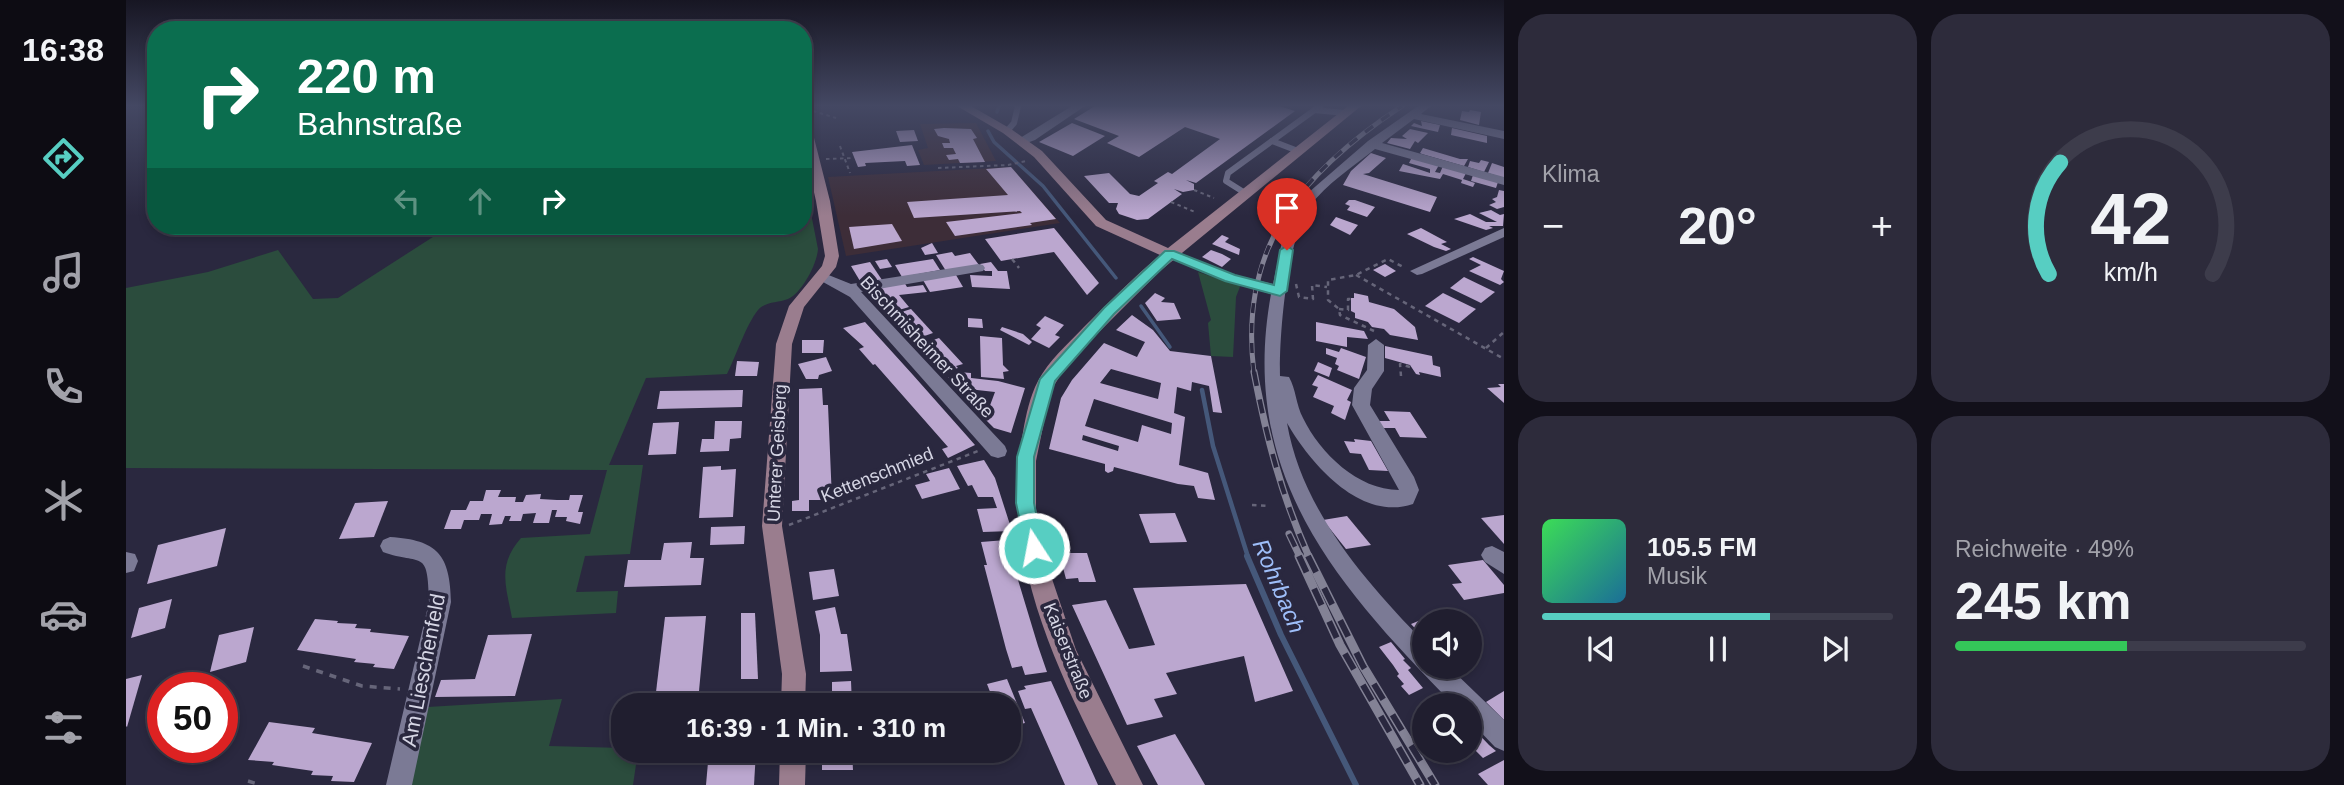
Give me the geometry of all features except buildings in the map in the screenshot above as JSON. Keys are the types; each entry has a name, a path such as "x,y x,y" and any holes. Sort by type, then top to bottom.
{"main road":[{"name":"Unterer Geisberg","path":"793,693 794,674 772,526 784,344 789,323 801,300 829,267 832,257 814,143"},
{"path":"1023,143 1048,163 1101,223 1170,254"},
{"name":"Kaiserstraße","path":"1130,785 1074,671 1050,611 1025,503 1025,463 1029,433 1048,379 1109,311 1170,254 1309,143"},
{"path":"792,785 793,763"}],"street":[{"path":"1412,646 1378,611 1336,558 1286,457 1272,391 1274,333 1292,229 1306,202 1372,144 1504,181"},
{"path":"1417,271 1504,232"},
{"path":"1170,254 1230,278 1280,291"},
{"path":"849,289 978,268"},
{"name":"Bischmisheimer Straße","path":"821,277 849,289 998,451"},
{"path":"1274,333 1283,348 1283,392 1297,424 1346,484 1371,496 1395,500 1406,498 1409,490 1361,405 1363,388 1375,370 1372,337"},
{"name":"Am Lieschenfeld","path":"390,546 410,547 431,556 440,573 440,602 399,785"},
{"path":"1445,679 1504,738"}],"lane":[{"path":"1245,193 1229,184 1225,177 1270,143"},
{"path":"1276,143 1298,151"}],"path":[{"path":"840,146 850,173"},
{"path":"824,159 854,158"},
{"path":"938,167 1021,162"},
{"path":"1194,190 1214,198"},
{"path":"1171,202 1195,212"},
{"path":"1012,259 1018,268"},
{"path":"1351,299 1348,299 1349,311 1339,309 1328,300 1328,281 1356,275 1388,259 1401,266"},
{"path":"1356,275 1504,359"},
{"path":"1294,280 1299,297 1312,299 1312,285 1327,287"},
{"path":"1339,309 1340,315 1372,337"},
{"path":"1486,348 1504,332"},
{"path":"1401,376 1400,364 1410,367"},
{"name":"Kettenschmied","path":"789,525 975,452"},
{"path":"1251,505 1268,506"},
{"path":"303,666 362,686 395,688"},
{"path":"248,780 261,785"}],"shaded area":[{"path":"926,143 986,143 996,161 924,165 918,150 928,148"},
{"path":"1011,167 1060,223 846,256 828,177"}],"green space":[{"path":"812,219 818,249 812,270 798,291 788,299 768,304 758,310 745,332 727,374 646,378 609,465 643,465 630,554 585,556 576,592 618,591 616,613 512,618 505,576 509,557 521,538 590,534 607,470 126,468 126,288 208,272 278,250 313,299 338,298 436,235 812,235"},
{"path":"1198,272 1241,284 1236,297 1233,357 1211,356 1208,323 1211,320"},
{"path":"562,699 549,746 611,748 611,763 636,763 633,785 410,785 428,707"}],"waterway":[{"name":"Rohrbach","path":"995,143 1043,186 1116,278"},
{"name":"Rohrbach","path":"1141,306 1170,347"},
{"name":"Rohrbach","path":"1202,390 1213,446 1248,557"},
{"name":"Rohrbach","path":"1247,556 1281,635 1356,785"}],"railway":[{"path":"1254,373 1252,328 1256,287 1267,250 1284,217 1307,186 1352,143"},
{"path":"1254,372 1276,466 1290,511 1309,557"},
{"path":"1289,534 1300,557"},
{"path":"1299,556 1340,645 1420,785"},
{"path":"1308,556 1363,666 1435,785"}],"route":[{"path":"1034,548 1025,503 1025,457 1029,433 1041,395 1048,379 1059,366 1109,311 1170,254 1230,278 1280,291 1287,250"}]}
